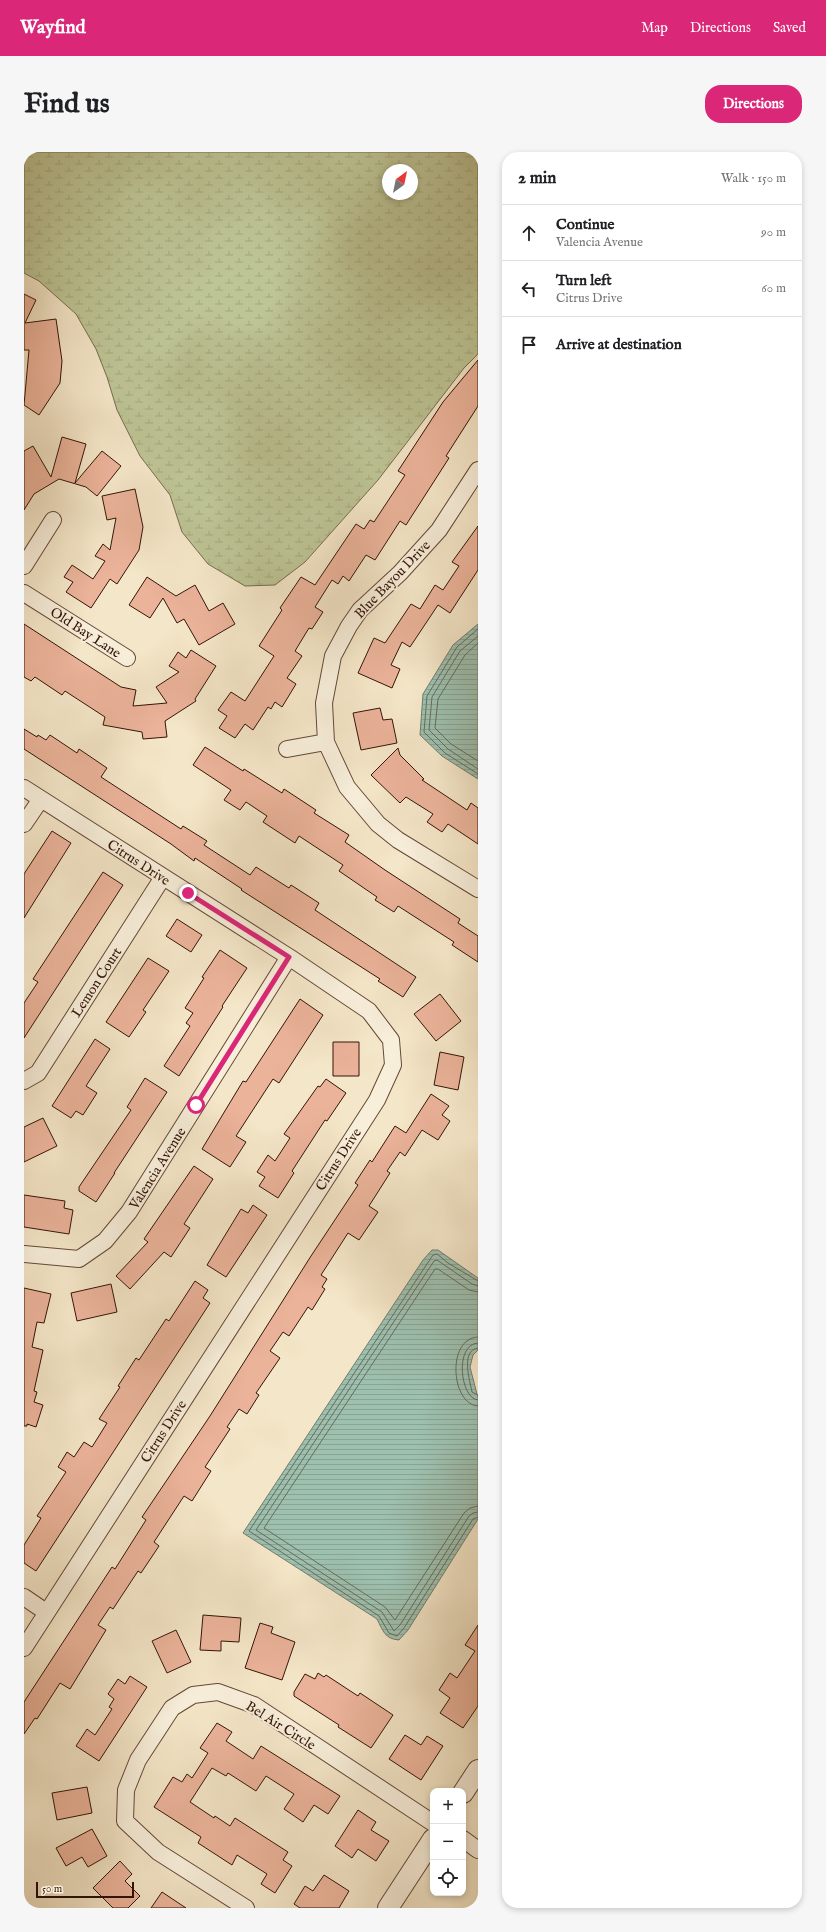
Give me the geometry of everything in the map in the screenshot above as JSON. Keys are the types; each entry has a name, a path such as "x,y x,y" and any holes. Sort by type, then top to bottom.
{"street":[{"name":"Blue Bayou Drive","path":"478,470 439,530 400,573 360,610 349,626 333,656 324,703 326,742 347,787 378,824 398,840 478,889"},
{"path":"24,566 53,520"},
{"name":"Old Bay Lane","path":"24,592 127,658"},
{"path":"287,749 326,742"},
{"name":"Citrus Drive","path":"24,788 289,957 369,1011 391,1040 393,1065 377,1100 24,1648"},
{"path":"24,824 41,799"},
{"name":"Lemon Court","path":"24,1081 38,1073 163,877"},
{"name":"Valencia Avenue","path":"24,1254 79,1260 104,1241 129,1212 289,957"},
{"path":"24,1597 46,1612"},
{"name":"Bel Air Circle","path":"246,1908 158,1852 126,1822 126,1790 138,1760 172,1708 193,1695 218,1692 254,1705 430,1820"},
{"path":"466,1788 478,1770"},
{"path":"466,1841 478,1850"},
{"path":"388,1908 430,1845"}],"green space":[{"path":"33,152 478,152 478,354 464,368 378,480 305,562 275,585 245,586 208,564 182,532 170,495 140,456 117,410 107,377 96,349 76,314 39,281 24,273 24,160"}],"water":[{"path":"478,624 478,779 442,756 420,735 423,694 453,645"},
{"path":"432,1250 438,1250 478,1278 478,1350 473,1355 470,1367 478,1398 478,1519 408,1630 399,1640 387,1636 377,1619 243,1533 423,1260"}],"building":[{"path":"24,294 36,300 25,323 56,319 62,361 60,383 39,415 24,405 29,350 24,350"},
{"path":"478,360 478,406 446,456 449,458 406,525 400,521 375,560 366,555 349,581 343,576 338,584 332,580 315,607 323,612 312,629 309,628 295,651 302,656 287,678 296,684 282,707 275,702 271,709 268,707 253,730 245,724 235,738 219,728 227,716 218,710 231,692 245,701 274,656 259,646 282,610 280,608 301,577 315,585 356,524 364,529 370,520 374,522 405,475 398,471 443,402"},
{"path":"62,437 86,444 75,483 102,451 121,466 97,496 86,487 59,479 34,494 24,510 24,451 33,446 51,477"},
{"path":"135,489 143,527 139,550 117,584 110,579 91,608 66,592 73,582 64,577 72,565 93,579 105,561 95,556 103,544 110,550 116,518 107,520 102,496"},
{"path":"478,526 478,570 450,613 438,605 410,647 402,642 391,665 400,669 392,688 358,673 374,638 385,643 411,604 420,609 435,585 443,590 459,566 452,562"},
{"path":"147,577 176,596 195,585 209,611 223,603 235,624 199,645 184,619 177,623 163,598 150,618 129,605"},
{"path":"24,624 121,687 136,690 133,706 167,703 156,687 179,672 169,666 178,652 186,658 191,650 216,666 195,699 196,701 165,721 167,737 143,739 142,732 103,725 105,717 65,691 62,695 35,677 31,681 24,677"},
{"path":"380,708 383,720 392,719 397,743 361,750 353,713"},
{"path":"24,729 37,737 38,735 46,740 50,735 77,753 79,749 107,768 101,777 181,829 183,826 207,841 204,845 250,875 256,867 289,888 291,885 319,903 315,910 416,977 403,997 378,981 380,979 241,890 242,889 195,858 194,861 171,844 24,749"},
{"path":"205,747 282,793 284,789 316,810 314,813 349,835 345,842 460,919 458,923 478,936 478,962 452,945 454,942 398,906 394,912 375,900 377,897 339,871 343,865 299,836 295,843 263,822 267,816 246,802 240,810 224,800 231,790 193,765"},
{"path":"398,748 400,755 424,779 422,780 467,810 471,803 478,808 478,844 448,824 442,832 427,822 433,814 406,797 400,803 371,775"},
{"path":"52,831 71,843 24,918 24,874"},
{"path":"103,872 123,885 24,1038 24,1003 38,982 33,979"},
{"path":"177,919 202,935 191,952 166,936"},
{"path":"220,950 247,968 179,1076 164,1066 190,1026 186,1023 193,1013 185,1008 204,978 202,977"},
{"path":"148,958 169,971 143,1010 146,1012 129,1037 106,1022"},
{"path":"440,994 461,1021 436,1041 414,1014"},
{"path":"300,999 323,1015 279,1083 273,1079 236,1136 246,1142 230,1167 202,1149 243,1081 246,1082"},
{"path":"95,1039 110,1049 86,1086 97,1093 83,1115 76,1111 71,1118 52,1106"},
{"path":"333,1042 359,1042 359,1076 333,1076"},
{"path":"440,1052 464,1057 458,1090 434,1085"},
{"path":"145,1078 167,1092 96,1202 79,1191 79,1187 131,1110 127,1107"},
{"path":"326,1079 346,1093 327,1121 325,1120 292,1171 294,1173 278,1198 259,1186 265,1177 257,1172 268,1155 275,1161 290,1138 284,1134 318,1086 320,1087"},
{"path":"431,1094 449,1106 442,1115 450,1121 438,1140 422,1130 405,1156 400,1152 387,1171 390,1173 369,1206 378,1212 359,1240 348,1233 321,1275 327,1279 322,1287 325,1289 312,1310 308,1307 289,1336 283,1332 270,1351 280,1358 256,1393 259,1395 247,1414 239,1409 227,1427 230,1429 205,1467 211,1471 192,1501 184,1496 154,1542 159,1546 141,1573 138,1571 113,1609 110,1607 98,1625 106,1630 70,1689 60,1683 37,1719 35,1718 24,1734 24,1702 112,1567 115,1569 146,1520 142,1517 210,1416 311,1256 358,1185 355,1183 370,1160 372,1162 395,1126 406,1133"},
{"path":"43,1118 57,1146 24,1162 24,1127"},
{"path":"194,1166 213,1179 184,1224 190,1228 171,1257 164,1252 130,1289 116,1276 148,1242 144,1239"},
{"path":"24,1195 65,1201 64,1208 73,1210 69,1234 24,1227"},
{"path":"253,1205 267,1215 226,1277 207,1265 241,1209 248,1213"},
{"path":"195,1281 208,1290 203,1298 210,1303 36,1571 24,1563 24,1545 41,1518 37,1516 66,1472 58,1467 67,1452 74,1457 84,1442 92,1447 107,1423 99,1419 120,1387 118,1386 136,1358 139,1360 166,1319 169,1321"},
{"path":"111,1284 117,1312 77,1321 71,1293"},
{"path":"24,1288 51,1294 44,1323 37,1322 32,1347 43,1350 34,1391 37,1392 34,1402 43,1405 36,1427 27,1424 27,1426 24,1426"},
{"path":"203,1615 241,1618 239,1642 221,1641 221,1651 200,1650"},
{"path":"260,1623 273,1627 271,1633 295,1642 282,1680 245,1668"},
{"path":"478,1625 478,1706 463,1728 440,1713 450,1698 439,1690 450,1673 457,1678 475,1651 465,1645"},
{"path":"176,1630 191,1662 167,1673 152,1641"},
{"path":"318,1673 324,1677 326,1675 358,1696 360,1693 393,1715 371,1748 294,1696 294,1692 305,1674 315,1679"},
{"path":"130,1676 147,1687 99,1761 76,1746 87,1729 95,1735 112,1709 109,1707 114,1699 108,1694 118,1679 125,1684"},
{"path":"217,1723 232,1732 226,1741 253,1759 261,1746 340,1796 328,1814 314,1805 303,1822 284,1809 294,1794 266,1776 256,1791 228,1773 226,1776 212,1768 190,1802 214,1818 215,1816 230,1826 235,1818 288,1852 283,1860 292,1866 275,1893 261,1884 267,1874 237,1855 232,1865 198,1843 201,1837 154,1807 173,1777 182,1782 187,1774 192,1778 208,1753 200,1748"},
{"path":"405,1735 421,1745 427,1736 443,1746 421,1780 389,1759"},
{"path":"87,1787 92,1813 57,1820 52,1793"},
{"path":"358,1810 376,1822 371,1830 389,1841 376,1861 358,1849 352,1858 335,1846"},
{"path":"92,1829 107,1856 88,1867 82,1857 66,1866 56,1848"},
{"path":"120,1861 132,1874 125,1881 140,1896 128,1908 113,1908 93,1888"},
{"path":"324,1875 349,1891 339,1908 300,1908 294,1904 305,1886 313,1891"},
{"path":"162,1892 186,1908 151,1908"}],"route":[{"path":"188,893 289,957 196,1105"}]}
